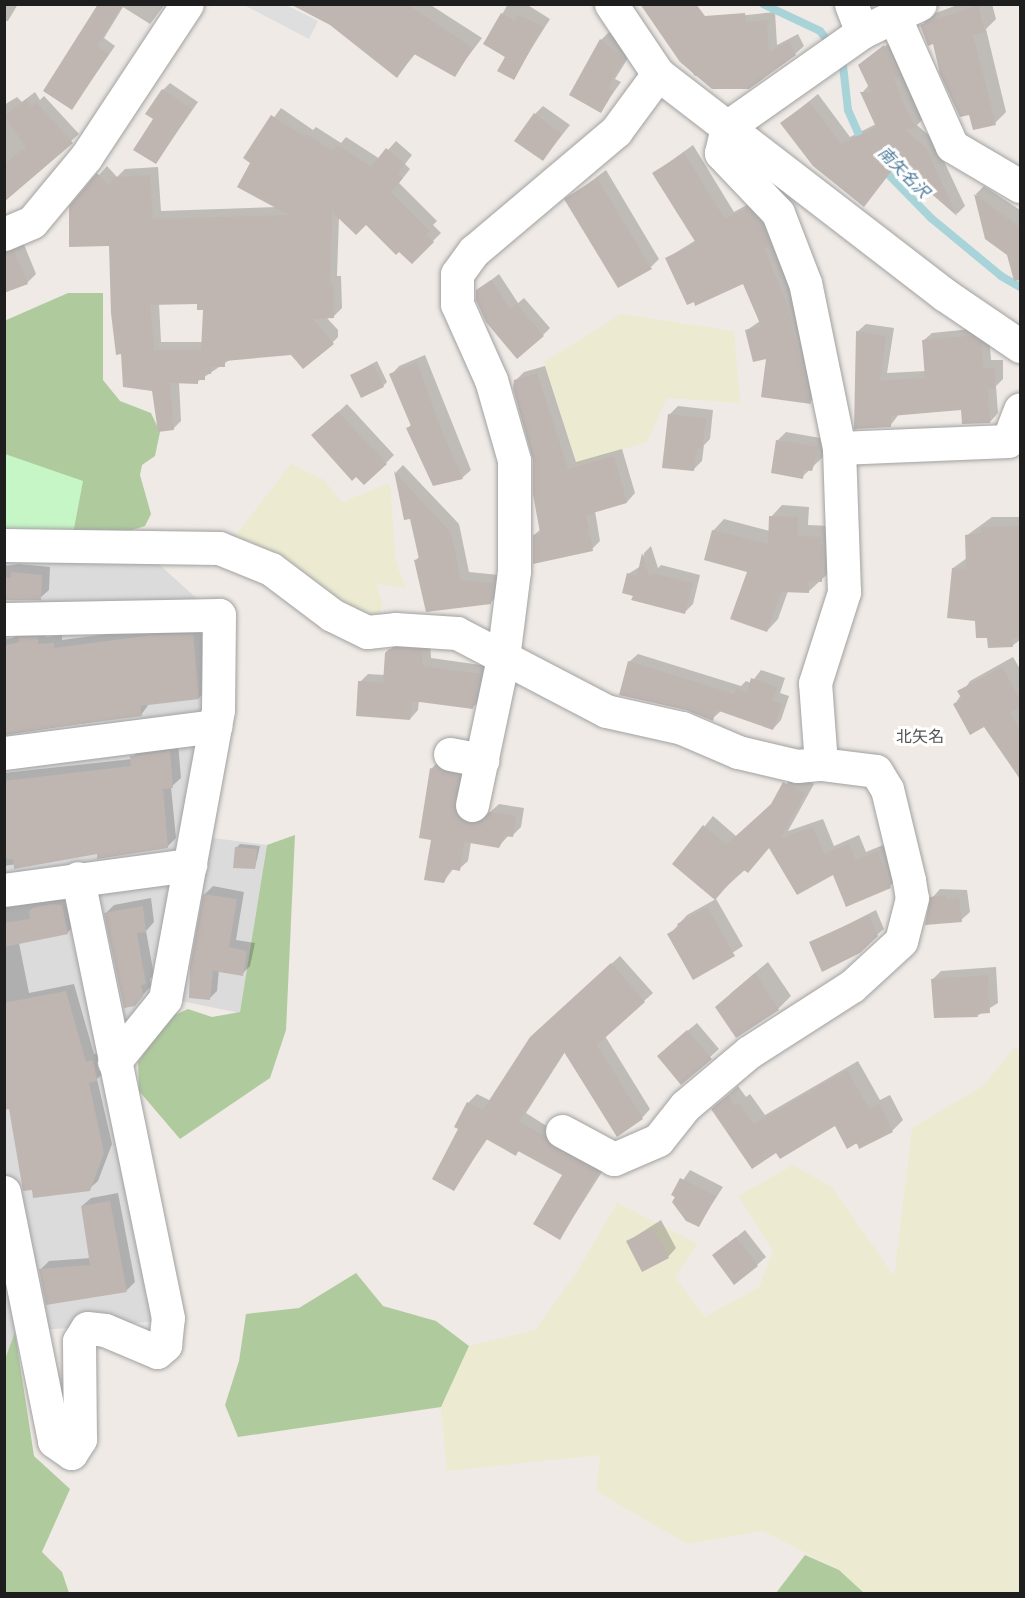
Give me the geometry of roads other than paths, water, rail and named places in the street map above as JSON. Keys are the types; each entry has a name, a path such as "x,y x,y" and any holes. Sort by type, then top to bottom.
{"street":[{"path":"4,234 32,222 86,157 187,4"},
{"path":"611,4 658,74 945,295 1020,346"},
{"path":"821,764 815,683 844,592 838,448 805,283 778,213 721,153 727,128 857,18 907,10 952,146 1020,186"},
{"path":"472,805 503,658 514,571 514,460 490,380 458,304 457,274 474,251 616,131 658,74"},
{"path":"838,448 1008,441 1020,409"},
{"path":"4,545 219,548 271,569 332,615 367,632 395,629 457,633 606,711 682,728 738,752 797,766 821,764 876,771 887,789 912,898 901,941 852,986 749,1052 685,1106 658,1140 614,1159 562,1131"},
{"path":"4,619 219,615 215,726 165,999 114,1062"},
{"path":"4,753 215,726"},
{"path":"450,754 482,760"},
{"path":"4,890 78,878 190,865"},
{"path":"4,1192 54,1441 71,1453 80,1439 79,1341 87,1328 105,1330 157,1352 165,1345 168,1318 78,878"}],"waterway":[{"name":"南矢名沢","path":"763,4 820,31 830,44"},
{"name":"南矢名沢","path":"842,57 848,110 863,144"},
{"name":"南矢名沢","path":"883,169 931,218 1001,276 1020,287"}],"district":[{"name":"北矢名","path":"920,736"}]}
